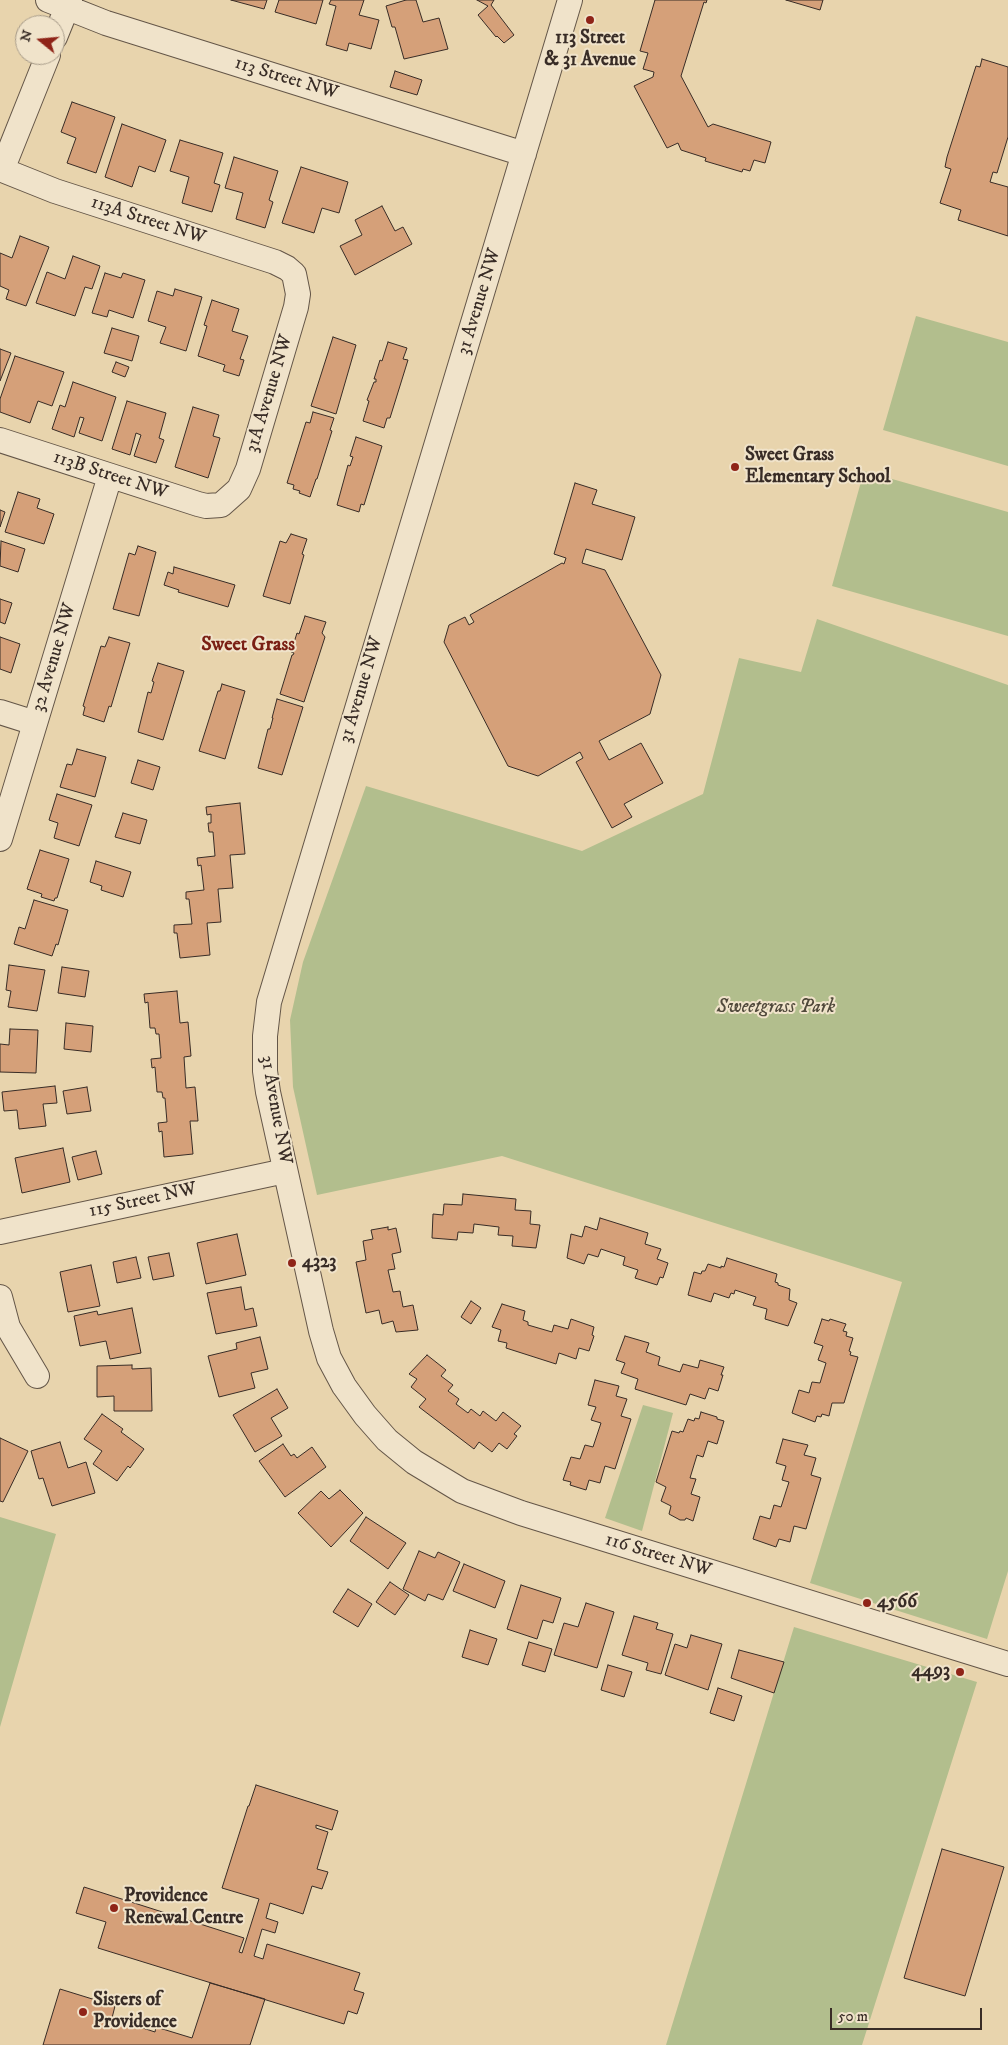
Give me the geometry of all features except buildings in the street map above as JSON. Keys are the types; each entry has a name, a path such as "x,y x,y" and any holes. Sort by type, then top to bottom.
{"street":[{"name":"31 Avenue NW","path":"344,1386 329,1358 321,1331 265,1071 265,1036 269,1002 570,0"},
{"name":"113 Street NW","path":"62,3 106,23 524,154"},
{"path":"1,170 44,65"},
{"name":"113A Street NW","path":"1,170 55,191 275,262 294,274"},
{"name":"31A Avenue NW","path":"221,504 239,489 248,469 296,307 298,294 294,274"},
{"name":"113B Street NW","path":"0,440 198,504 206,506 221,504"},
{"name":"32 Avenue NW","path":"0,839 110,476"},
{"path":"0,712 36,723"},
{"name":"115 Street NW","path":"0,1232 285,1170"},
{"path":"0,1297 8,1327 37,1376"},
{"name":"116 Street NW","path":"344,1386 365,1415 387,1440 414,1462 462,1491 521,1513 1008,1664"}],"green space":[{"path":"916,316 1008,342 1008,466 883,430"},
{"path":"864,471 1008,512 1008,636 832,586"},
{"name":"Sweetgrass Park","path":"817,619 1008,685 1008,1571 987,1639 810,1583 902,1282 502,1156 317,1195 293,1087 290,1020 303,962 366,786 582,851 703,794 739,658 801,672"},
{"path":"643,1405 673,1413 642,1531 605,1518"},
{"path":"0,1517 56,1534 0,1727"},
{"path":"794,1627 977,1682 862,2045 666,2045"}],"place":[{"name":"113 Street & 31 Avenue","path":"590,20"},
{"name":"Sweet Grass Elementary School","path":"735,467"},
{"name":"4323","path":"292,1263"},
{"name":"4566","path":"867,1603"},
{"name":"4493","path":"960,1672"},
{"name":"Providence Renewal Centre","path":"114,1908"},
{"name":"Sisters of Providence","path":"83,2012"}],"district":[{"name":"Sweet Grass","path":"248,646"}]}
